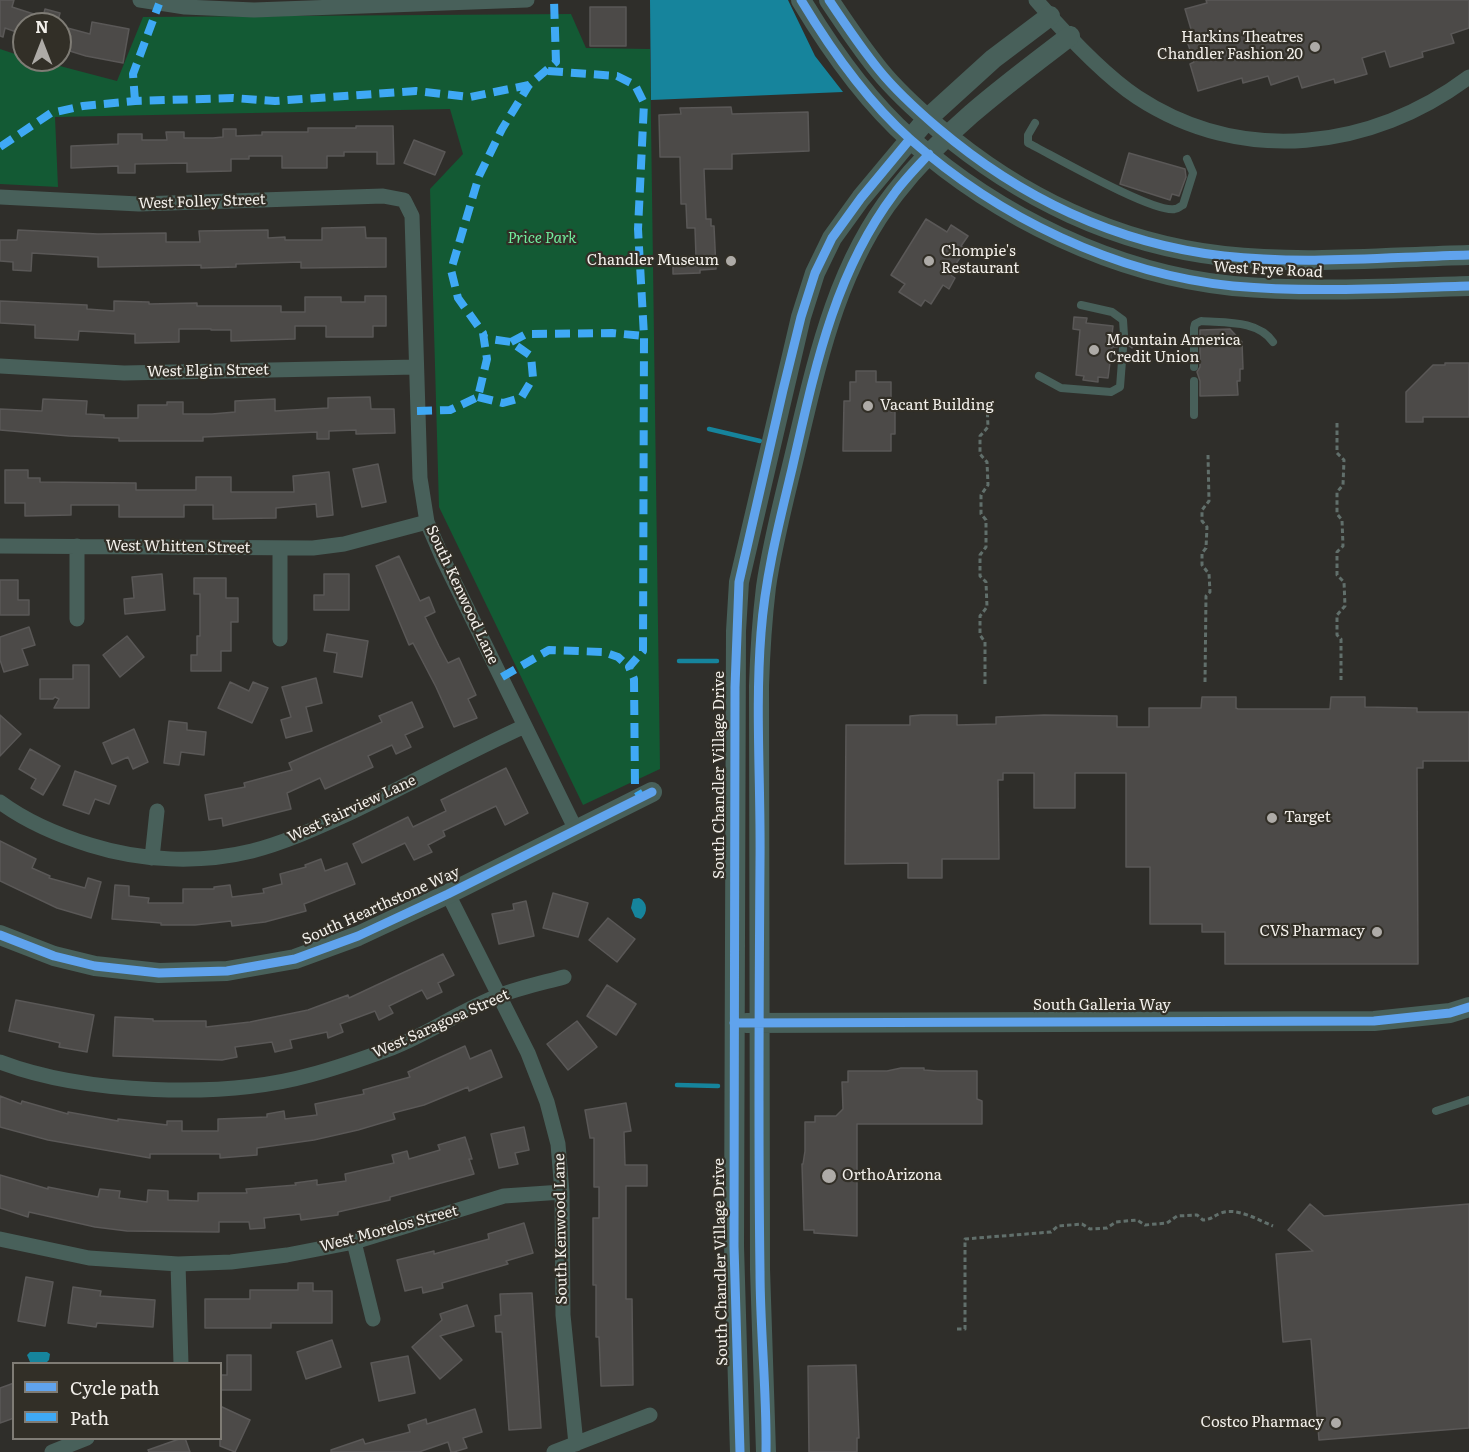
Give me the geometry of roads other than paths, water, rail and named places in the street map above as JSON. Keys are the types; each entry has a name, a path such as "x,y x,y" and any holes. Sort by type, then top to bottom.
{"street":[{"path":"140,0 185,7 254,10 527,0"},
{"path":"801,0 837,56 873,100 920,147"},
{"path":"829,0 880,72 937,127"},
{"path":"1036,0 1109,74 1142,100 1179,120 1211,132 1253,139 1298,142 1351,135 1426,106 1469,77"},
{"name":"South Chandler Village Drive","path":"740,1452 734,1246 735,687 739,582 801,317 815,273 832,238 861,198 920,147 993,59 1050,16"},
{"name":"South Chandler Village Drive","path":"937,127 968,115 1070,36"},
{"name":"West Frye Road","path":"937,127 1000,175 1065,212 1110,230 1175,247 1222,255 1276,259 1469,255"},
{"name":"South Chandler Village Drive","path":"766,1452 760,1295 759,1023 761,634 766,584 820,351 836,300 872,227 894,194 920,147"},
{"name":"West Frye Road","path":"920,147 994,201 1049,232 1099,253 1166,273 1204,282 1262,288 1469,286"},
{"name":"West Folley Street","path":"0,197 139,204 383,196 404,200"},
{"name":"South Kenwood Lane","path":"404,200 412,216 420,478 427,522 576,830"},
{"name":"West Elgin Street","path":"0,366 124,373 416,367"},
{"name":"West Whitten Street","path":"0,546 280,549 344,544 427,522"},
{"path":"77,546 77,619"},
{"path":"280,549 280,639"},
{"name":"West Fairview Lane","path":"0,802 21,818 114,852 152,858 205,858 251,851 294,838 525,726"},
{"name":"South Hearthstone Way","path":"0,935 54,956 95,966 159,973 227,971 296,959 358,936 448,894 652,792"},
{"path":"152,858 157,811"},
{"name":"South Kenwood Lane","path":"448,894 528,1053 547,1102 558,1144 562,1192 563,1315 576,1444"},
{"name":"West Saragosa Street","path":"0,1062 16,1068 104,1087 202,1090 256,1085 309,1076 393,1047 498,996 564,977"},
{"name":"South Galleria Way","path":"734,1023 1374,1021 1450,1013 1469,1007"},
{"name":"West Morelos Street","path":"0,1239 89,1258 178,1264 231,1262 287,1255 354,1242 504,1196 562,1192"},
{"path":"354,1242 373,1319"},
{"path":"178,1264 181,1362"},
{"path":"554,1452 650,1415"},
{"path":"52,1452 82,1440"}],"lane":[{"path":"1035,123 1028,135 1028,143 1120,191 1159,208 1174,210 1183,205 1193,173 1187,159"},
{"path":"1081,305 1112,312 1122,320 1124,335"},
{"path":"1194,367 1194,328 1195,324 1201,321 1255,327 1266,332 1273,342"},
{"path":"1039,376 1061,388 1111,392 1120,387 1123,348"},
{"path":"1194,381 1194,415"},
{"path":"1436,1111 1469,1100"}],"water":[{"path":"650,0 788,0 815,56 843,92 651,100"},
{"path":"639,898 644,902 646,908 641,919 635,917 631,908 633,899"},
{"path":"30,1352 47,1352 50,1354 49,1360 30,1362 27,1355"}],"waterway":[{"path":"709,429 760,441"},
{"path":"679,661 717,661"},
{"path":"677,1085 718,1086"}],"place":[{"name":"Harkins Theatres Chandler Fashion 20","path":"1315,47"},
{"name":"Chandler Museum","path":"731,261"},
{"name":"Chompie's Restaurant","path":"929,261"},
{"name":"Mountain America Credit Union","path":"1094,350"},
{"name":"Vacant Building","path":"868,406"},
{"name":"Target","path":"1272,818"},
{"name":"CVS Pharmacy","path":"1377,932"},
{"name":"OrthoArizona","path":"829,1176"},
{"name":"Costco Pharmacy","path":"1336,1423"}],"park label":[{"name":"Price Park","path":"542,239"}]}
